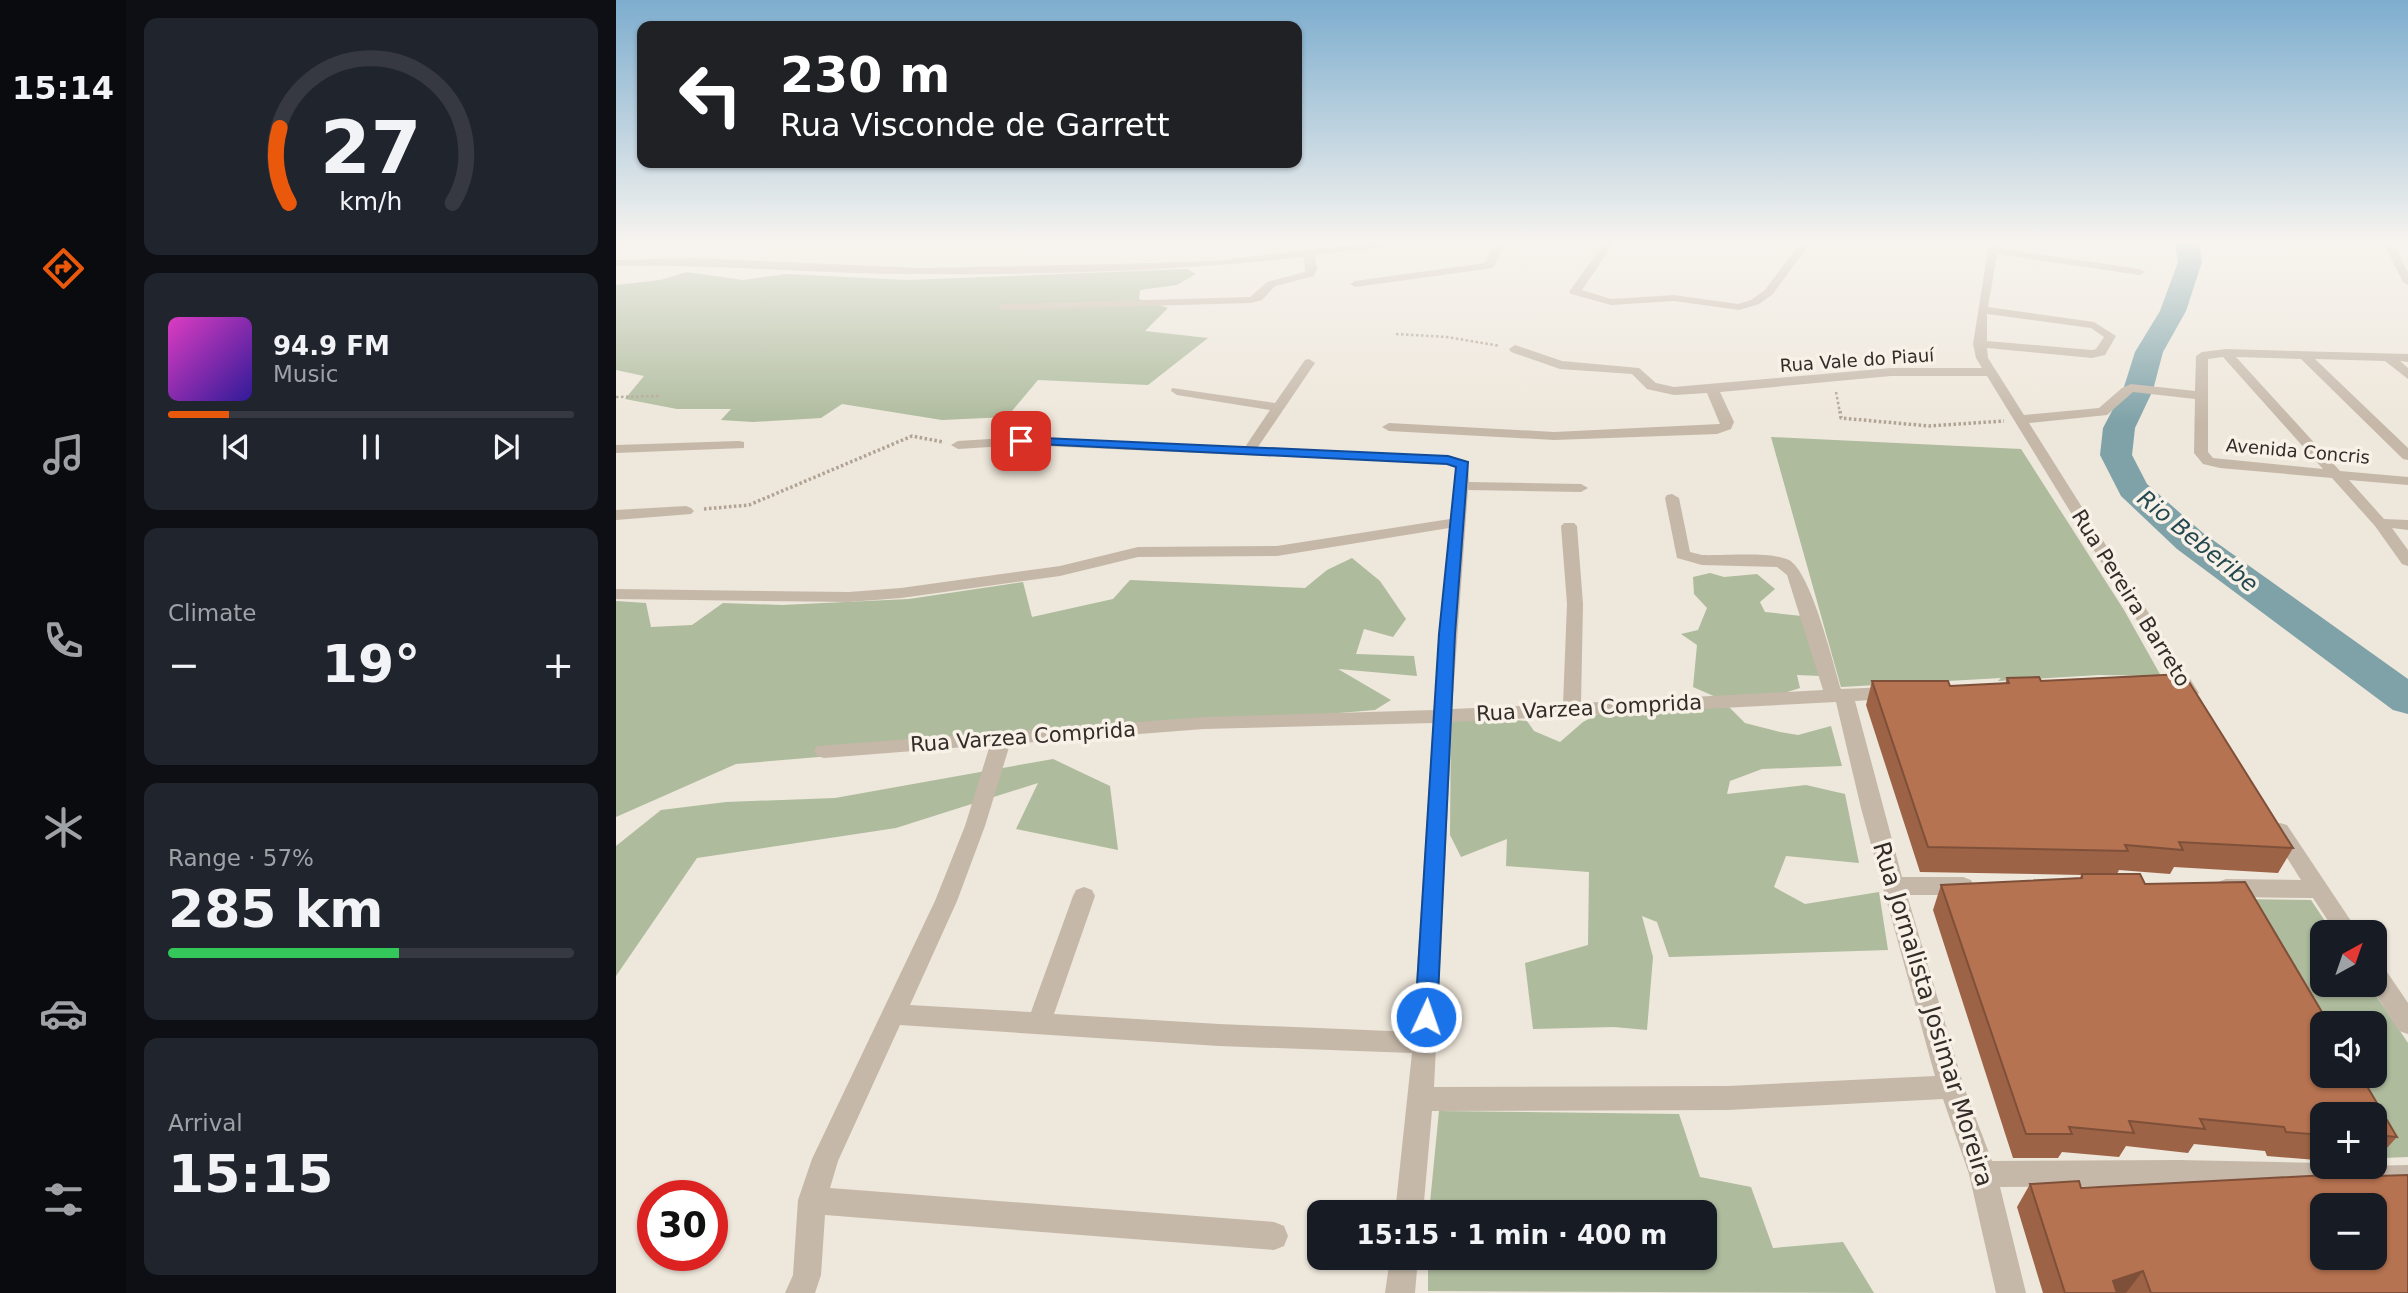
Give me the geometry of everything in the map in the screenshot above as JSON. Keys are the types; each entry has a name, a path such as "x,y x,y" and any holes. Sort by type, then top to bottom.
{"street":[{"path":"1003,307 1133,303"},
{"path":"1713,303 1739,307 1751,303"},
{"name":"Rua Pereira Barreto","path":"1983,303 1979,344 1989,372 2202,710"},
{"path":"1979,344 2092,354 2101,352 2110,336 2094,325 1982,310"},
{"name":"Rua Vale do Piauí","path":"1515,349 1560,365 1635,371 1652,386 1665,390 1712,390 1891,372 1989,372"},
{"path":"2225,353 2408,358"},
{"path":"2225,353 2380,523 2408,561"},
{"name":"Avenida Concris","path":"2225,353 2202,356 2201,453 2208,461 2408,481"},
{"path":"2305,356 2408,456"},
{"path":"2388,358 2408,375"},
{"path":"1248,452 1309,363"},
{"path":"2020,421 2102,412 2111,408 2123,392 2134,388 2202,396"},
{"path":"1389,426 1554,436 1717,430 1726,426 1727,422 1712,390"},
{"path":"1177,391 1278,407"},
{"path":"958,445 1021,441 1423,459 1460,462 1463,465 1442,716 1425,1043 1410,1200"},
{"path":"616,449 738,445"},
{"path":"1462,486 1581,488"},
{"name":"Rua Jornalista Josimar Moreira","path":"1672,498 1683,555 1702,560 1782,563 1794,573 1838,695 1951,1087 1983,1174 2011,1293"},
{"path":"616,514 685,511"},
{"path":"616,594 849,597 901,593 1060,571 1138,552 1277,551 1458,523"},
{"path":"2380,523 2408,526"},
{"path":"1569,526 1575,604 1572,709"},
{"path":"2160,688 2187,688"},
{"name":"Rua Varzea Comprida","path":"824,751 1217,723 1442,716 1906,693"},
{"path":"800,1293 807,1275 812,1200 825,1159 962,860 1002,738"},
{"path":"2275,822 2338,920"},
{"path":"1893,886 1991,886"},
{"path":"2211,888 2318,889"},
{"path":"1039,1023 1084,896"},
{"path":"2387,992 2408,1023"},
{"path":"893,1014 1219,1035 1425,1043"},
{"path":"1419,1099 1728,1098 1951,1087"},
{"path":"1983,1174 2179,1173 2408,1178"},
{"path":"812,1200 1275,1236"},
{"path":"1400,1293 1403,1270"}],"path":[{"path":"1396,334 1447,337 1515,349"},
{"path":"1833,377 1841,418 1929,426 2020,421"},
{"path":"616,397 660,396"},
{"path":"685,511 749,505 912,436 958,445"}],"green space":[{"path":"616,303 1153,303 1168,308 1145,331 1208,338 1148,385 1038,380 1007,417 942,420 842,404 821,418 753,422 721,420 731,409 677,409 625,399 644,376 616,370"},
{"path":"1771,437 2021,449 2124,610 2161,676 2099,675 1998,681 2001,678 1841,687"},
{"path":"1352,558 1380,581 1406,619 1393,637 1364,629 1356,654 1414,656 1417,676 1338,669 1391,700 1375,710 736,764 616,817 616,601 646,603 651,627 692,625 723,603 782,605 909,599 1023,582 1032,617 1113,599 1130,580 1305,588 1327,570"},
{"path":"1710,573 1724,577 1757,574 1775,589 1760,602 1765,612 1802,616 1821,676 1797,675 1800,688 1769,698 1725,701 1693,687 1697,645 1681,634 1698,630 1707,608 1694,594 1693,577"},
{"path":"1729,707 1745,723 1780,732 1798,735 1831,726 1842,766 1762,769 1730,781 1727,794 1806,785 1845,794 1859,863 1786,856 1774,887 1805,904 1879,892 1888,950 1669,957 1657,922 1642,916 1653,957 1647,1030 1614,1027 1533,1029 1525,963 1588,945 1589,872 1506,866 1507,839 1461,857 1450,835 1451,715 1527,721 1534,731 1560,742 1583,722 1598,714"},
{"path":"1053,759 1110,786 1118,850 1016,829 1038,783 896,828 697,858 616,976 616,846 661,810 726,802 835,798"},
{"path":"2237,899 2311,900 2324,920 2310,920 2310,998 2378,998 2386,1011 2313,1011"},
{"path":"2387,1012 2408,1043 2408,1157 2387,1158 2387,1102 2362,1102 2348,1088 2387,1088"},
{"path":"1439,1111 1679,1114 1700,1177 1751,1187 1773,1248 1843,1242 1874,1293 1428,1291 1428,1270 1717,1270 1717,1200 1430,1200"}],"building":[{"path":"2184,674 2293,848 2179,842 2183,850 2125,845 2128,851 1928,847 1872,681 1948,681 1950,686 2009,683 2007,678 2039,677 2041,681"},
{"path":"2082,874 2140,874 2145,884 2245,882 2310,992 2310,998 2314,998 2321,1011 2310,1011 2310,1088 2368,1088 2376,1102 2310,1102 2310,1134 2286,1132 2284,1127 2200,1119 2205,1129 2129,1121 2134,1133 2069,1127 2072,1134 2026,1134 1941,885 2082,878"},
{"path":"2387,1120 2397,1137 2387,1136"},
{"path":"2408,1175 2408,1293 2151,1293 2143,1271 2113,1281 2117,1293 2065,1293 2030,1184 2079,1181 2081,1188 2310,1176 2310,1179 2387,1179 2387,1176"}],"waterway":[{"name":"Rio Beberibe","path":"2176,303 2149,352 2138,390 2119,428 2116,455 2133,489 2190,541 2408,700"}],"route":[{"path":"1021,441 1448,460 1463,465 1447,634 1426,1017"}]}
